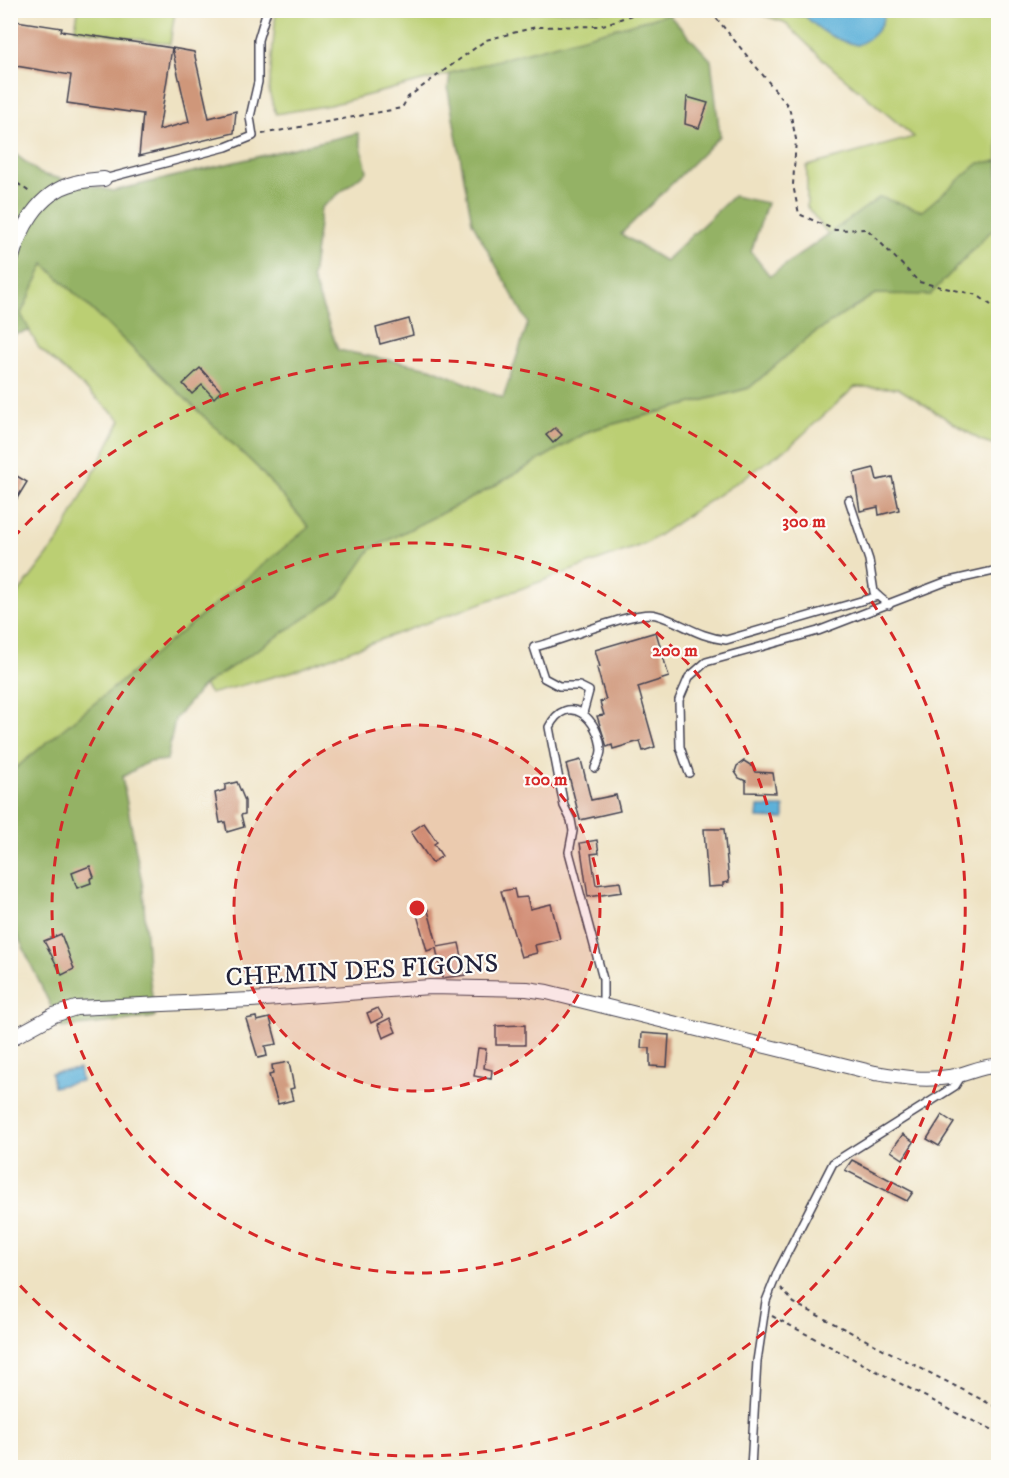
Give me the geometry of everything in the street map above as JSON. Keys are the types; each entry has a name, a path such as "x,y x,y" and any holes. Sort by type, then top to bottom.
{"street":[{"path":"10,265 20,233 41,204 56,191 75,183 104,179"},
{"name":"CHEMIN DES FIGONS","path":"10,1039 54,1015 76,1008 251,1000 430,987 526,989 603,1005 875,1072 918,1080 999,1066"}],"lane":[{"path":"104,179 226,147 253,136 250,117 258,82 258,40 267,10"},
{"path":"849,500 869,560 874,592 889,605"},
{"path":"689,773 680,747 679,700 689,677 706,662 818,631 945,582 999,570"},
{"path":"583,712 589,691 579,686 559,686 544,678 534,647 635,616 654,614 706,638 726,640 878,596"},
{"path":"595,768 601,751 593,723 583,712 568,709 555,715 549,727 564,806 571,820 573,831 569,852 603,979 603,1005"},
{"path":"751,1467 757,1361 764,1313 776,1277 833,1163 955,1086 964,1073"}],"path":[{"path":"253,136 402,108 408,97 486,40 536,27 600,26 646,10"},
{"path":"692,10 712,13 789,107 796,139 793,184 799,214 835,230 867,229 920,282 977,295 999,310"},
{"path":"10,178 24,185 41,204"},
{"path":"776,1277 782,1291 794,1303 999,1408"},
{"path":"764,1313 786,1322 963,1416 999,1432"}],"green space":[{"path":"972,10 994,19 998,18 998,446 980,440 898,388 855,387 789,447 647,543 294,671 210,694 173,639 11,772 11,603 59,540 121,420 39,348 20,314 44,264 257,467 309,527 371,549 487,490 591,430 749,388 811,335 875,294 807,207 807,166 914,137 830,66 784,22 749,11"},
{"path":"78,11 175,11 170,44 75,29"},
{"path":"276,11 681,11 569,43 330,105 276,114 269,92"},
{"path":"668,14 711,60 720,136 621,234 665,261 733,196 767,203 751,252 770,276 880,197 922,211 979,163 998,161 998,232 991,231 930,295 875,294 811,335 749,388 591,430 487,490 371,549 339,596 204,685 175,719 167,760 148,762 122,777 143,888 148,967 155,1017 61,1028 11,922 11,772 309,527 257,467 44,264 21,314 30,331 11,335 10,150 41,174 113,191 358,133 367,171 321,208 312,278 338,350 430,368 503,398 528,323 472,222 448,90 450,73"}],"water":[{"path":"885,10 882,23 876,32 857,45 829,35 805,16 789,15 779,11"},
{"path":"758,807 784,807 784,819 757,818"},
{"path":"79,1069 81,1081 53,1087 51,1073"}],"building":[{"path":"10,20 62,28 61,31 172,48 194,52 209,118 236,111 234,133 139,156 143,114 67,103 71,75 10,65","holes":["172,48 189,122 159,130"]},
{"path":"687,97 708,103 699,128 685,124"},
{"path":"409,319 413,335 380,344 376,328"},
{"path":"200,368 221,391 214,398 202,385 192,394 183,384"},
{"path":"555,428 562,435 553,443 546,435"},
{"path":"874,468 877,480 892,477 899,510 879,515 878,507 860,511 854,473"},
{"path":"10,472 27,482 10,510"},
{"path":"656,632 669,677 638,687 655,747 643,751 640,741 613,749 612,745 607,747 597,716 604,715 600,702 606,700 597,668 600,667 595,650"},
{"path":"581,760 591,800 616,795 620,811 580,820 566,764"},
{"path":"744,761 752,766 755,772 773,773 776,793 746,792 746,781 739,778 735,772 737,766"},
{"path":"237,782 245,801 245,814 241,815 244,827 227,832 225,822 220,823 215,793 225,790 225,785"},
{"path":"424,823 437,842 434,844 442,856 432,863 411,832"},
{"path":"704,829 724,829 729,882 723,883 723,886 708,887"},
{"path":"597,840 599,853 591,854 596,885 620,882 622,892 588,897 580,843"},
{"path":"90,866 94,877 90,879 91,883 77,888 72,873"},
{"path":"514,889 516,898 527,897 530,909 551,904 560,939 535,945 537,953 521,957 501,891"},
{"path":"427,907 438,947 459,943 466,975 442,978 436,948 427,951 416,911"},
{"path":"61,934 74,969 62,975 44,941"},
{"path":"378,1008 383,1017 371,1023 367,1013"},
{"path":"256,1017 257,1021 270,1018 277,1044 265,1046 267,1056 258,1058 246,1019"},
{"path":"390,1018 396,1032 383,1038 378,1024"},
{"path":"525,1025 525,1045 496,1045 496,1026"},
{"path":"642,1033 669,1035 667,1067 650,1066 650,1048 641,1048"},
{"path":"478,1048 486,1049 484,1068 492,1070 491,1079 474,1076"},
{"path":"289,1062 294,1088 290,1089 293,1100 278,1104 269,1075 273,1074 272,1065"},
{"path":"942,1115 954,1123 939,1146 927,1139"},
{"path":"903,1134 914,1142 903,1159 891,1151"},
{"path":"852,1160 913,1192 907,1201 845,1170"}]}
